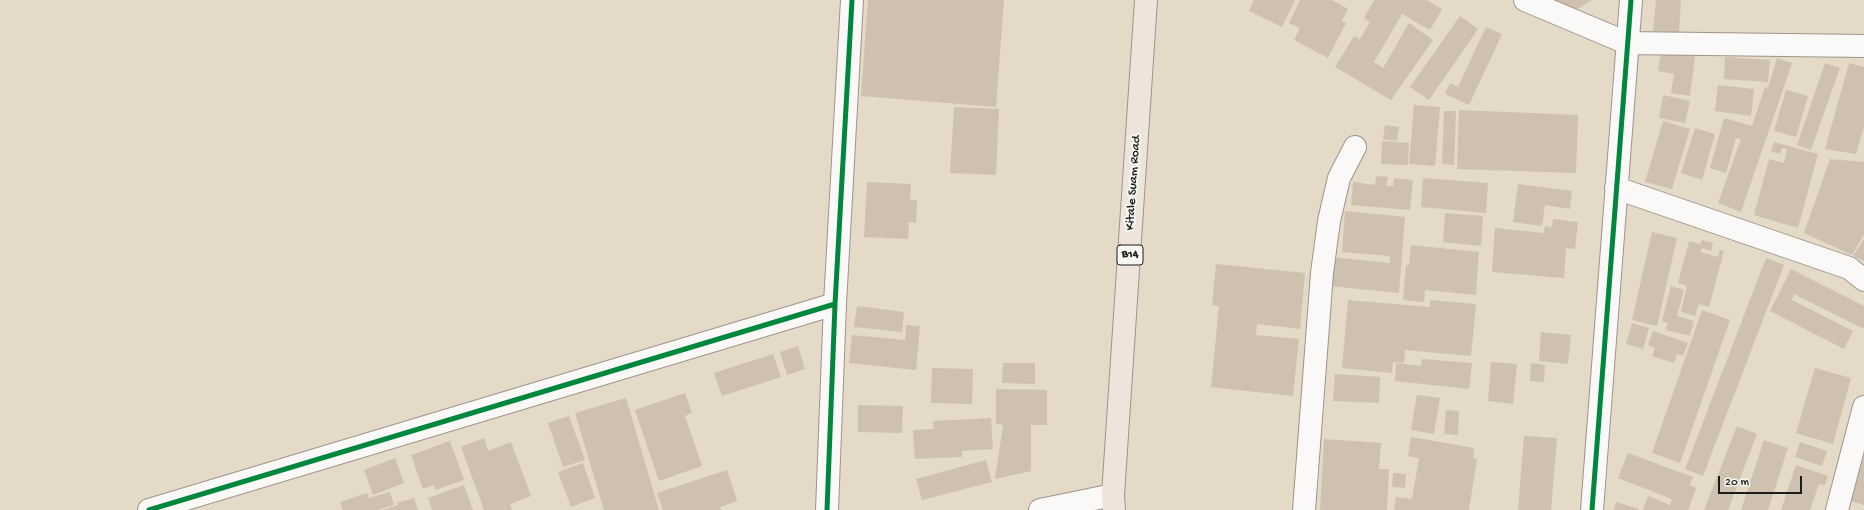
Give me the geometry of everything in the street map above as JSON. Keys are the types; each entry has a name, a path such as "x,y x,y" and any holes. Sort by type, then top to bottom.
{"highway":[{"name":"Kitale Suam Road","path":"1113,503 1146,0"}],"street":[{"path":"827,510 835,304 852,0"},
{"path":"1525,0 1627,43 1864,46"},
{"path":"1592,510 1631,0"},
{"path":"1304,510 1322,274 1329,221 1339,178 1355,147"},
{"path":"1616,188 1849,268 1864,280"},
{"path":"148,510 835,304"},
{"path":"1837,510 1864,408"},
{"path":"1040,510 1113,503"}],"building":[{"path":"868,0 1004,0 996,107 861,96"},
{"path":"1254,0 1295,0 1282,27 1249,11"},
{"path":"1300,0 1332,0 1348,9 1342,21 1346,23 1328,58 1294,40 1300,28 1289,23"},
{"path":"1374,0 1427,0 1442,9 1430,30 1402,14 1374,62 1383,68 1409,23 1433,40 1391,100 1335,67 1354,36 1360,39 1370,22 1364,18"},
{"path":"1544,0 1592,0 1577,9"},
{"path":"1656,0 1681,0 1679,33 1653,31"},
{"path":"1460,16 1478,29 1429,100 1410,87"},
{"path":"1486,27 1502,34 1469,105 1445,94 1450,83 1458,87"},
{"path":"1661,51 1695,56 1690,96 1671,93 1674,74 1658,71"},
{"path":"1725,57 1770,60 1768,82 1724,79"},
{"path":"1777,58 1792,63 1741,212 1718,203 1741,139 1736,138 1726,173 1710,168 1724,118 1752,126 1765,87 1768,88"},
{"path":"1825,63 1840,68 1811,150 1797,145"},
{"path":"1849,63 1864,67 1864,127 1856,154 1825,149"},
{"path":"1718,85 1754,89 1751,116 1715,111"},
{"path":"1786,90 1808,96 1796,137 1774,131"},
{"path":"1663,95 1690,101 1685,123 1659,118"},
{"path":"1414,105 1440,107 1435,166 1409,164"},
{"path":"954,107 999,109 996,175 950,173"},
{"path":"1459,110 1578,115 1576,173 1457,169"},
{"path":"1444,111 1456,111 1454,165 1442,164"},
{"path":"1663,121 1690,129 1672,189 1645,182"},
{"path":"1385,125 1399,127 1397,141 1383,139"},
{"path":"1695,128 1715,134 1702,180 1681,173"},
{"path":"1382,141 1409,143 1408,165 1381,164"},
{"path":"1774,142 1818,154 1798,228 1754,215 1769,159 1784,163 1787,149 1782,148 1780,154 1771,151"},
{"path":"1830,159 1864,162 1864,234 1852,255 1804,233"},
{"path":"1376,176 1388,177 1386,186 1393,186 1394,178 1413,180 1410,210 1351,205 1353,182 1375,185"},
{"path":"1423,178 1488,183 1486,213 1421,207"},
{"path":"867,182 911,184 910,200 917,200 916,223 909,222 908,239 864,237"},
{"path":"1518,184 1572,191 1570,209 1545,205 1542,226 1513,222"},
{"path":"1345,211 1405,217 1399,293 1329,286 1331,257 1390,263 1390,256 1342,252"},
{"path":"1445,213 1483,216 1481,246 1443,242"},
{"path":"1553,219 1578,222 1575,249 1566,248 1564,278 1492,272 1495,228 1544,233 1545,226 1552,227"},
{"path":"1652,232 1677,238 1657,326 1632,320"},
{"path":"1864,239 1864,261 1853,256"},
{"path":"1702,240 1713,243 1711,251 1702,248 1700,252 1718,257 1720,250 1724,251 1709,307 1699,304 1695,316 1681,312 1687,286 1678,283 1689,241 1700,244"},
{"path":"1411,245 1479,252 1476,295 1425,290 1424,302 1403,300 1406,265 1409,265"},
{"path":"1766,258 1784,265 1703,476 1685,469"},
{"path":"1216,264 1305,273 1300,329 1257,324 1256,335 1299,339 1293,396 1211,387 1219,306 1212,305"},
{"path":"1791,269 1864,306 1864,329 1794,294 1792,300 1853,331 1844,349 1770,311"},
{"path":"1671,286 1684,290 1677,316 1694,321 1690,336 1666,330 1668,323 1662,321"},
{"path":"1348,300 1430,307 1430,300 1476,304 1471,356 1405,350 1404,363 1393,362 1392,373 1342,368"},
{"path":"857,306 904,312 902,332 854,327"},
{"path":"1702,310 1730,320 1680,463 1652,453"},
{"path":"1632,323 1649,328 1643,349 1626,344"},
{"path":"906,325 920,326 916,370 849,363 852,335 905,340"},
{"path":"1653,331 1688,343 1683,356 1677,354 1674,363 1652,356 1655,348 1648,345"},
{"path":"1541,332 1571,335 1568,364 1539,361"},
{"path":"798,346 805,369 787,375 780,352"},
{"path":"773,354 781,377 722,396 714,373"},
{"path":"1422,359 1472,363 1469,389 1395,381 1396,363 1421,366"},
{"path":"1491,362 1517,364 1513,404 1488,401"},
{"path":"1003,363 1035,363 1035,384 1002,383"},
{"path":"1531,363 1545,365 1544,382 1530,381"},
{"path":"932,368 973,369 972,404 931,403"},
{"path":"1815,368 1851,378 1833,444 1796,433"},
{"path":"1335,374 1380,377 1379,403 1333,401"},
{"path":"996,389 1047,390 1047,425 1031,425 1031,471 995,479 1003,425 996,424"},
{"path":"685,393 692,413 685,416 702,466 659,481 635,410"},
{"path":"1417,395 1440,398 1434,434 1411,430"},
{"path":"626,398 659,510 604,510 575,413"},
{"path":"858,405 903,406 902,433 858,432"},
{"path":"1446,410 1459,411 1458,435 1444,434"},
{"path":"569,416 585,460 563,467 548,423"},
{"path":"991,418 993,449 962,451 962,457 915,459 913,430 934,429 933,421"},
{"path":"1737,426 1757,434 1728,510 1704,510"},
{"path":"1524,436 1557,438 1551,510 1518,510"},
{"path":"1411,437 1474,448 1473,458 1477,459 1469,510 1394,510 1396,497 1412,499 1419,458 1408,456"},
{"path":"484,438 488,451 511,442 531,496 510,504 512,509 510,510 484,510 461,447"},
{"path":"1324,439 1381,443 1379,469 1389,469 1387,510 1320,510"},
{"path":"1764,440 1788,448 1768,510 1741,510"},
{"path":"450,441 464,480 436,490 434,485 423,489 411,455"},
{"path":"1800,442 1827,451 1822,466 1795,457"},
{"path":"1628,453 1693,477 1690,485 1696,488 1688,510 1643,510 1648,496 1670,505 1672,499 1618,478"},
{"path":"1864,454 1864,505 1848,500"},
{"path":"395,458 404,483 373,495 364,470"},
{"path":"986,460 992,482 922,500 916,479"},
{"path":"583,463 595,498 571,507 558,472"},
{"path":"1796,465 1828,476 1825,485 1819,484 1810,510 1781,510"},
{"path":"727,470 737,501 720,507 721,510 663,510 657,493"},
{"path":"1393,473 1406,474 1405,488 1392,487"},
{"path":"464,485 473,510 432,510 428,498"},
{"path":"390,492 394,505 378,510 343,510 340,502 367,493 369,498"},
{"path":"414,498 418,510 383,510 398,505 397,503"},
{"path":"1616,502 1639,509 1614,510"}],"cycle path":[{"path":"827,510 835,304 852,0"},
{"path":"1592,510 1631,0"},
{"path":"149,510 835,304"}]}
